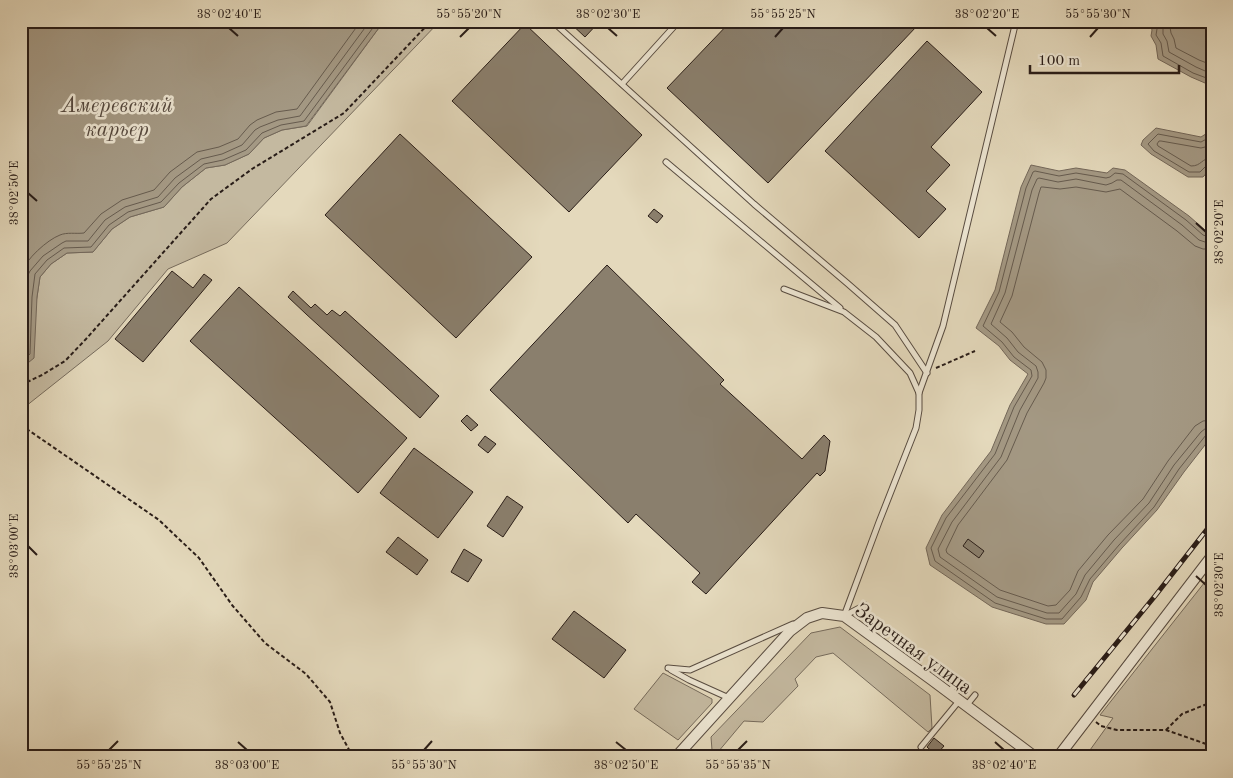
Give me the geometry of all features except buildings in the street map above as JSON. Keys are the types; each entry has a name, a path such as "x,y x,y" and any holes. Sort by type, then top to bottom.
{"street":[{"path":"1058,757 1212,556"},
{"name":"Заречная улица","path":"807,618 822,614 844,616 1035,757"},
{"path":"676,757 790,631 807,618"},
{"path":"1017,757 1024,748"}],"lane":[{"path":"552,21 754,204 895,325 926,373"},
{"path":"622,84 679,21"},
{"path":"918,393 943,326 1016,21"},
{"path":"666,162 796,273 876,337 910,373 918,393 919,410 916,428 844,616"},
{"path":"784,289 844,312"},
{"path":"844,616 865,605"},
{"path":"729,698 689,680 668,668 690,670 807,618"},
{"path":"949,693 957,682"},
{"path":"921,747 963,704 975,695"}],"path":[{"path":"21,385 42,375 65,360 211,199 252,169 344,113 431,21"},
{"path":"926,373 975,351"},
{"path":"21,425 159,520 199,558 232,605 264,643 306,674 330,702 340,733 353,757"},
{"path":"1166,730 1182,714 1212,702"},
{"path":"1088,718 1102,726 1117,730 1166,730 1212,746"}],"shaded area":[{"path":"384,21 440,21 227,243 168,269 108,341 21,410 21,367 23,367 40,277 51,264 67,253 93,252 112,229 130,217 164,207 182,187 206,168 225,165 249,154 264,138 282,130 307,126"},
{"path":"1212,573 1212,757 1085,757 1113,718 1100,715"},
{"path":"840,627 930,695 932,728 928,732 833,653 816,657 795,679 798,686 763,722 744,721 718,752 712,750 711,737 811,633"},
{"path":"663,673 712,699 712,703 678,740 634,709"}],"water":[{"name":"Амеревский карьер","path":"21,21 384,21 306,126 282,130 264,138 249,154 225,165 206,168 182,187 164,207 130,217 112,229 93,252 67,253 51,264 40,277 37,297 34,358 21,367"},
{"path":"1149,21 1212,21 1212,86 1158,59 1156,45 1151,36 1152,30"},
{"path":"1156,128 1201,137 1212,130 1212,167 1203,177 1188,177 1151,154 1141,145 1143,140"},
{"path":"1031,165 1059,171 1076,168 1107,173 1113,168 1125,170 1189,216 1206,231 1212,229 1212,436 1157,510 1093,582 1086,600 1064,624 1046,624 992,607 930,565 926,548 942,515 991,451 1010,405 1028,374 1010,360 999,346 976,328 995,290 1021,187"}],"railway":[{"path":"1074,695 1212,523"}]}
